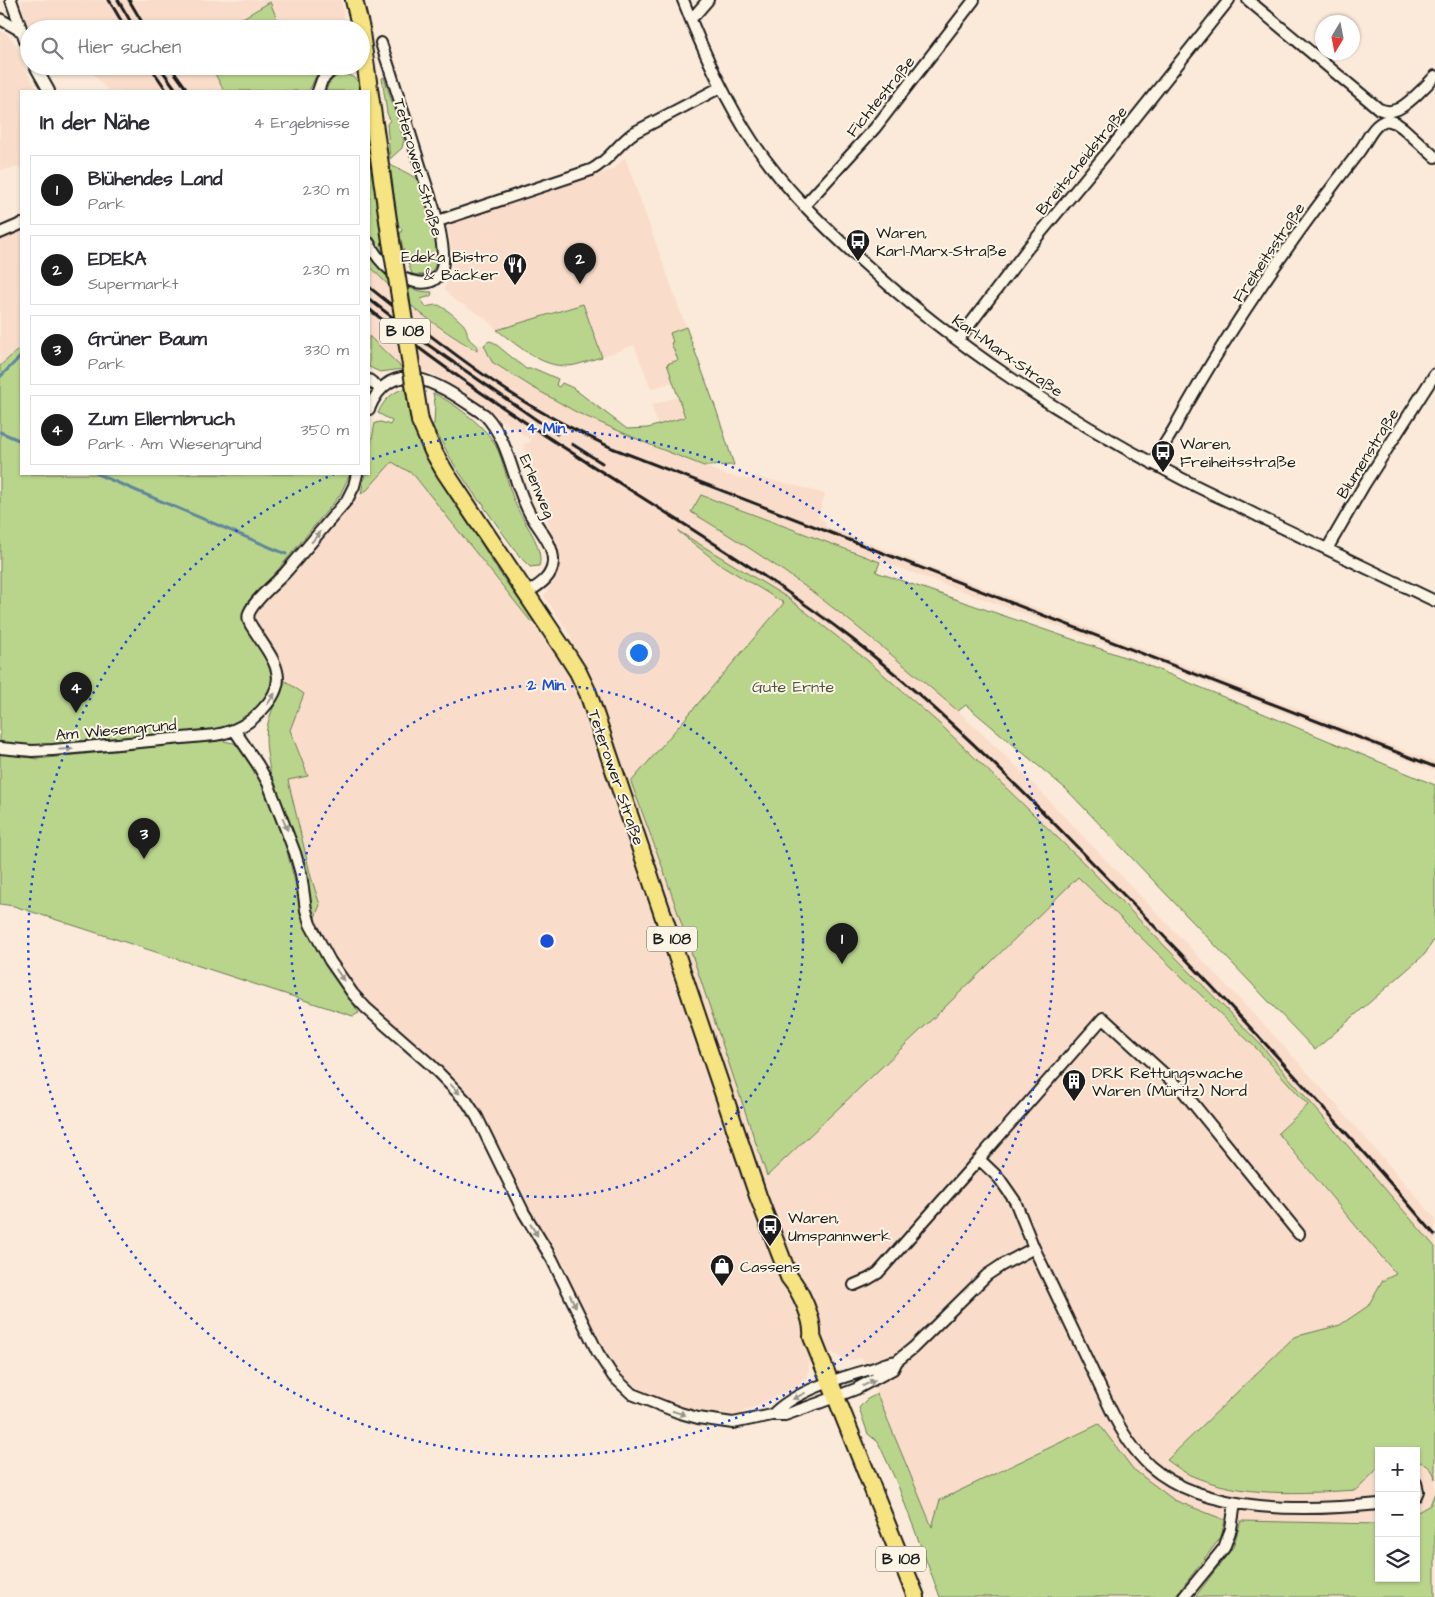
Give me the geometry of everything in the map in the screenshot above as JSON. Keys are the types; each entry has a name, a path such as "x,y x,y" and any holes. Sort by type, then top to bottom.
{"main road":[{"path":"354,0 359,20"},
{"name":"Teterower Straße","path":"366,75 369,90"},
{"name":"Teterower Straße","path":"370,99 420,421 433,451 445,472 532,590 578,672 593,707 754,1183 789,1276 813,1326 812,1337 835,1393"},
{"name":"B 108","path":"835,1393 916,1597"}],"street":[{"path":"11,0 20,28"},
{"name":"Karl-Marx-Straße","path":"683,0 721,88 753,142 804,206 888,286 1014,380 1153,464 1435,601"},
{"path":"690,18 708,0"},
{"name":"Fichtestraße","path":"804,206 875,128 974,0"},
{"name":"Breitscheidstraße","path":"958,340 1028,248 1230,0"},
{"path":"1248,0 1379,109 1391,111 1400,109 1435,76"},
{"path":"0,19 20,30"},
{"name":"Teterower Straße","path":"370,244 391,271 414,282 427,283 436,278 440,273 443,262 438,221 381,43"},
{"path":"41,75 48,90"},
{"path":"318,90 322,80 327,75"},
{"path":"438,221 591,170 604,162 624,139 721,88"},
{"name":"Freiheitsstraße","path":"1153,464 1203,377 1277,262 1321,200 1363,147 1377,125 1387,120 1396,123 1435,157"},
{"path":"0,233 20,224"},
{"name":"Blumenstraße","path":"1327,549 1364,485 1435,374"},
{"name":"Erlenweg","path":"370,407 385,385 398,379 423,379 436,384 485,416 491,422 505,446 530,513 552,550 553,564 551,571 545,581 532,590"},
{"path":"370,381 381,390"},
{"path":"357,475 347,500 249,614 248,622 266,648 276,668 278,686 270,702 258,714 235,730 267,779 295,853 301,874 310,924 330,961 366,1008 450,1084 477,1116 524,1213 552,1259 598,1353 613,1376 632,1394 698,1418 733,1423 772,1415 785,1415 835,1393 879,1378 892,1369 897,1361 920,1342 987,1275 1002,1264 1034,1248"},
{"name":"Am Wiesengrund","path":"0,748 32,751 53,750 216,735 235,730"},
{"path":"854,1284 878,1273 1103,1018 1183,1091 1299,1234"},
{"path":"979,1159 999,1178 1015,1201 1034,1248 1110,1410 1121,1431 1150,1466 1169,1480 1190,1491 1235,1503 1304,1508 1375,1502"},
{"path":"772,1415 780,1406 807,1392 835,1393 887,1362 897,1361"},
{"path":"1184,1597 1224,1548 1231,1529 1235,1503"}],"shaded area":[{"path":"21,0 341,0 344,20 277,20 270,2 239,20 25,20"},
{"path":"0,31 7,34 16,44 20,55 20,75 29,75 37,90 20,90 20,167 0,170"},
{"path":"94,75 216,75 223,90 108,90"},
{"path":"625,157 686,327 670,333 673,342 671,343 679,360 667,365 673,382 651,389 634,345 602,357 583,304 497,330 484,317 453,299 444,288 450,278 452,265 450,238 447,227 451,224 614,169"},
{"path":"20,231 20,348 0,366 0,240"},
{"path":"370,266 388,286 443,331 477,351 477,345 484,345 492,362 578,413 653,446 727,475 747,479 760,478 825,494 818,518 826,522 825,526 1435,762 1435,771 1143,658 702,495 691,511 813,592 880,645 958,711 1015,765 1271,1032 1334,1102 1435,1218 1435,1247 1261,1045 1088,867 942,726 868,661 788,598 682,535 718,563 784,603 631,782 662,866 767,1176 944,1008 1078,877 1258,1050 1308,1105 1278,1134 1435,1321 1435,1597 961,1597 862,1358 845,1360 833,1353 809,1363 808,1376 797,1387 743,1412 744,1416 736,1417 694,1414 637,1393 623,1383 606,1360 609,1358 544,1235 528,1211 481,1113 459,1085 368,1006 333,959 313,922 320,904 311,877 288,780 308,775 290,730 304,694 281,678 253,618 255,612 353,502 367,490 392,462 413,474 553,650 572,638 544,596 560,566 558,547 551,532 523,444 532,441 451,385 432,374 403,369 370,337"},
{"path":"677,397 685,417 658,426 651,405"}],"green space":[{"path":"270,2 277,20 239,20"},
{"path":"216,75 317,75 309,90 223,90"},
{"path":"341,75 355,78 361,90 326,90 328,85"},
{"path":"384,77 404,140 402,148 390,159 387,124 390,120 387,113 382,78"},
{"path":"370,146 384,236 382,236 384,255 375,246 370,237"},
{"path":"390,165 414,177 422,186 426,196 437,240 437,252 436,262 432,270 424,275 412,274 403,249 400,235 402,229 398,224"},
{"path":"370,253 381,268 395,281 412,289 432,292 431,296 421,299 426,307 438,305 456,317 466,328 470,340 477,345 477,351 433,322 381,278 370,266"},
{"path":"583,304 602,357 575,365 553,364 533,356 497,330"},
{"path":"686,327 734,465 704,466 578,413 492,362 484,345 489,341 493,342 526,369 535,369 558,379 556,385 559,387 562,383 573,388 627,429 648,428 685,417 667,364 678,360 671,343 673,342 670,333"},
{"path":"370,337 403,369 380,372 370,367"},
{"path":"20,348 20,475 350,475 340,495 247,607 244,614 245,628 263,650 275,677 272,692 255,711 240,722 215,732 49,746 0,744 0,366"},
{"path":"405,388 410,419 412,418 477,529 486,552 534,620 532,623 413,474 392,462 367,490 361,494 365,475 370,475 370,449 375,423 381,422 390,425 392,421 378,413 388,398"},
{"path":"433,393 448,401 472,419 491,438 502,461 515,503 536,543 540,556 539,566 530,567 520,557 484,507 484,504 479,501 455,466 432,425 434,424 435,404"},
{"path":"701,495 880,562 876,572 1142,663 1435,785 1435,938 1425,954 1315,1050 1066,789 966,705 958,711 869,636 814,593 754,551 691,512"},
{"name":"Gute Ernte","path":"678,531 788,598 868,661 942,726 1088,867 1261,1045 1435,1247 1435,1479 1433,1472 1420,1462 1420,1447 1375,1447 1375,1471 1357,1490 1294,1493 1251,1491 1210,1482 1190,1475 1167,1460 1294,1337 1340,1325 1368,1306 1382,1281 1396,1274 1278,1133 1308,1105 1258,1050 1078,877 944,1008 767,1176 662,866 631,782 784,603 718,563"},
{"path":"281,678 304,694 290,730 308,776 288,780 311,877 320,905 313,922 272,782 267,752 267,730 280,690"},
{"path":"218,740 234,743 243,750 266,784 277,813 307,928 315,944 359,1013 353,1016 14,906 0,904 0,753 37,759"},
{"path":"877,1394 932,1527 940,1500 1099,1424 1133,1469 1174,1500 1225,1520 1221,1537 1175,1597 940,1597 897,1483 878,1442 868,1434 859,1408 866,1400"},
{"path":"1435,1493 1435,1597 1195,1597 1233,1547 1241,1521 1375,1524 1375,1582 1420,1582 1420,1511 1430,1505"}],"waterway":[{"path":"0,377 20,357"},
{"path":"0,432 20,441"},
{"path":"99,475 286,554"}],"railway":[{"path":"109,0 121,20"},
{"path":"118,0 130,20"},
{"path":"129,0 141,20"},
{"path":"156,75 166,90"},
{"path":"165,75 176,90"},
{"path":"176,75 187,90"},
{"path":"370,288 420,328 521,400 612,448 1435,767"},
{"path":"370,300 424,342 557,434"},
{"path":"370,310 485,395 791,595 852,639 922,697 1021,790 1199,973 1319,1102 1435,1235"},
{"path":"572,444 602,463"}],"place":[{"name":"Waren, Karl-Marx-Straße","path":"858,262"},
{"name":"EDEKA","path":"580,284"},
{"name":"Edeka Bistro & Bäcker","path":"515,286"},
{"name":"Waren, Freiheitsstraße","path":"1163,473"},
{"name":"Zum Ellernbruch","path":"76,713"},
{"name":"Grüner Baum","path":"144,859"},
{"name":"Blühendes Land","path":"842,964"},
{"name":"DRK Rettungswache Waren (Müritz) Nord","path":"1074,1102"},
{"name":"Waren, Umspannwerk","path":"770,1247"},
{"name":"Cassens","path":"722,1287"}]}
